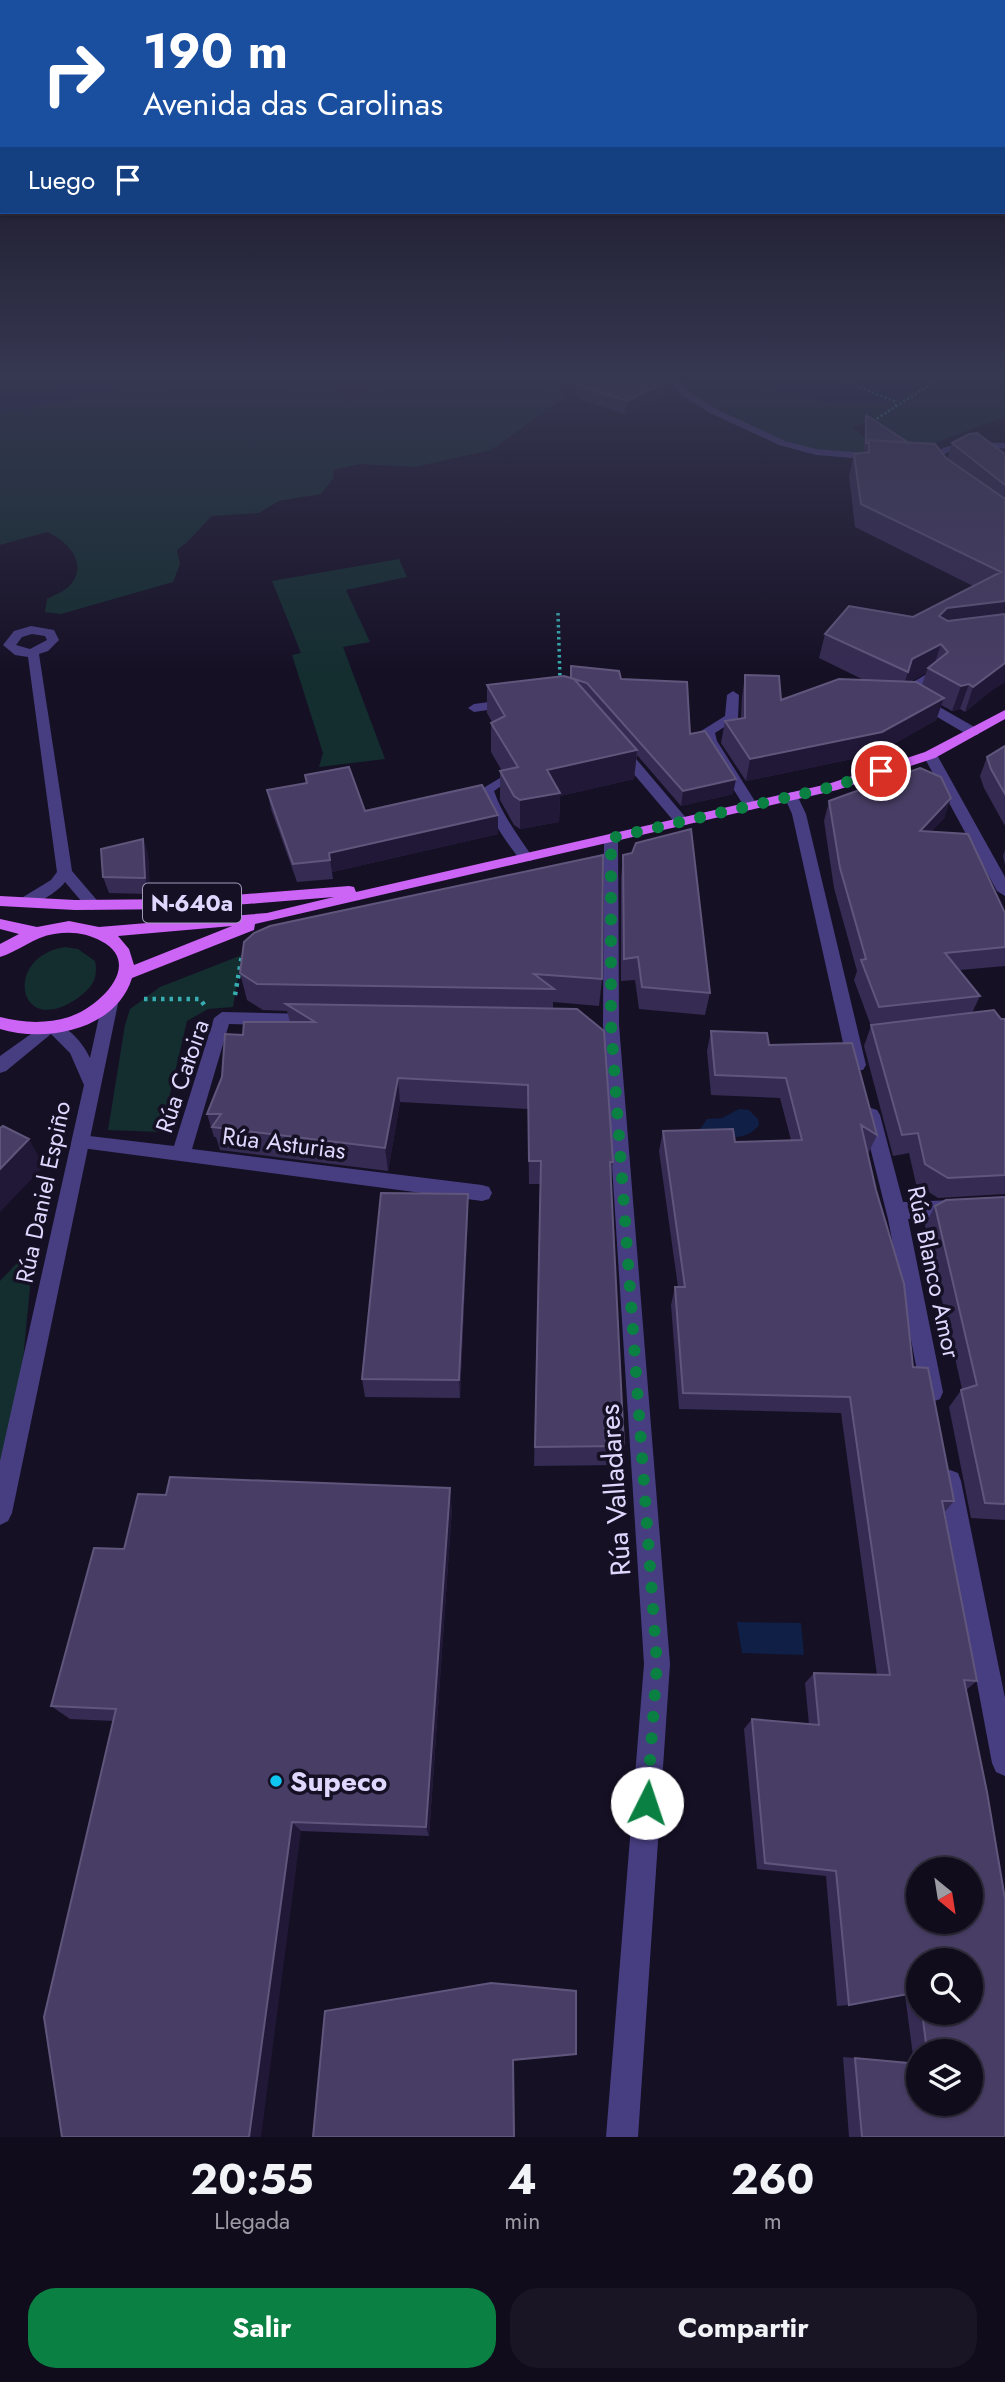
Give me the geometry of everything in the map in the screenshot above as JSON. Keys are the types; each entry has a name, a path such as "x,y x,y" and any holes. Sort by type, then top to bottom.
{"main road":[{"name":"N-640a","path":"0,951 16,940 59,927 81,927 101,932 267,918 832,787 930,755 1005,714"},
{"name":"N-640a","path":"0,901 93,905 185,904 320,891 384,891"},
{"name":"N-640a","path":"101,932 117,943 125,957 126,974 267,918"},
{"name":"N-640a","path":"0,924 36,932"},
{"path":"0,1023 26,1030 49,1029 85,1017 111,999 126,974"}],"street":[{"path":"33,652 65,872 93,905"},
{"path":"932,675 910,689 908,694 973,732"},
{"path":"733,695 731,718 708,731 710,741 751,806"},
{"path":"474,708 521,702"},
{"path":"615,744 682,822"},
{"path":"930,755 1005,891"},
{"path":"500,782 487,790 491,805 501,825 526,858"},
{"name":"Rúa Blanco Amor","path":"791,796 799,814 857,1038 863,1085 896,1211 935,1409"},
{"name":"Rúa Valladares","path":"611,838 604,1025 657,1664 622,2137"},
{"path":"23,902 56,884 65,872"},
{"name":"Rúa Daniel Espiño","path":"0,1513 111,999"},
{"name":"Rúa Catoira","path":"181,1155 222,1018 334,1020"},
{"path":"0,1066 49,1029"},
{"name":"Rúa Daniel Espiño","path":"49,1029 77,1049 93,1086"},
{"name":"Rúa Asturias","path":"81,1142 482,1193"},
{"path":"896,1211 978,1207"},
{"path":"946,1464 1005,1763"}],"path":[{"path":"558,613 560,685"},
{"path":"233,1007 242,954"},
{"path":"144,999 200,999 208,1009"}],"green space":[{"path":"0,474 334,474 333,479 321,494 279,501 259,513 212,516 177,550 180,564 173,582 61,614 45,612 47,599 66,589 76,576 76,560 68,546 47,532 0,545"},
{"path":"399,559 407,577 346,590 370,642 343,647 385,759 319,767 323,753 292,655 301,653 272,581"},
{"path":"65,947 78,949 95,961 95,975 90,987 83,994 61,1007 44,1010 32,1004 26,993 25,980 31,966 44,954"},
{"path":"242,955 233,1007 208,1009 187,1021 161,1132 108,1130 130,1009 160,987"},
{"path":"34,1245 15,1445 0,1513 0,1281"}],"water":[{"path":"739,1109 749,1110 758,1119 759,1125 746,1135 731,1137 698,1132 707,1119 722,1118"},
{"path":"737,1622 801,1623 804,1655 742,1653"}],"building":[{"path":"857,474 969,474 1005,499 1005,601 947,608 939,616 948,621 1005,614 1005,663 973,687 969,684 961,686 928,668 948,652 941,644 912,659 908,672 825,634 849,606 913,617 1001,572 861,504"},
{"path":"991,474 1005,474 1005,485"},
{"path":"571,666 619,671 621,679 687,682 690,734 705,731 736,779 683,791 587,683 571,678"},
{"path":"745,675 779,676 781,700 839,679 916,682 944,698 882,732 750,759 725,721 745,718"},
{"path":"564,676 574,679 637,750 547,770 560,793 520,800 514,796 500,771 518,767 491,723 505,716 487,685"},
{"path":"1005,746 1005,794 987,757"},
{"path":"349,767 365,811 482,785 498,815 329,853 330,860 293,864 267,790 307,783 305,775"},
{"path":"920,768 941,777 951,798 920,831 968,834 1005,913 1005,947 945,953 980,996 879,1007 861,960 866,959 840,868 829,801"},
{"path":"691,829 710,993 642,987 638,957 624,959 623,855 632,853 636,843"},
{"path":"143,839 145,878 103,877 101,849"},
{"path":"603,855 602,979 534,974 554,989 257,984 240,973 244,942 254,933 270,926"},
{"path":"286,1004 577,1009 604,1031 613,1162 610,1162 624,1446 535,1447 541,1161 529,1161 528,1085 398,1078 385,1148 212,1127 221,1114 207,1114 222,1077 225,1034 243,1035 244,1022 315,1022"},
{"path":"994,1010 1001,1019 1005,1019 1005,1175 948,1178 925,1164 918,1133 902,1135 871,1025"},
{"path":"711,1031 767,1033 769,1045 852,1043 877,1135 861,1125 876,1190 904,1284 913,1367 928,1368 954,1501 942,1501 977,1681 964,1680 1005,1899 1005,2137 862,2137 855,2058 906,2063 906,2116 983,2116 983,2039 925,2039 924,2025 983,2025 983,1948 906,1948 906,1994 849,2005 836,1871 765,1863 752,1719 819,1725 814,1673 890,1675 850,1397 683,1393 675,1287 685,1287 663,1131 733,1129 735,1142 802,1140 786,1078 715,1075"},
{"path":"3,1126 29,1139 0,1169 0,1128"},
{"path":"381,1193 468,1194 459,1380 362,1379"},
{"path":"1005,1197 1005,1504 985,1503 961,1390 977,1385 935,1206 946,1200"},
{"name":"Supeco","path":"170,1477 450,1488 426,1827 292,1822 249,2137 62,2137 44,2017 116,1709 51,1706 94,1548 124,1549 138,1494 166,1495"},
{"path":"491,1983 576,1991 576,2054 513,2060 514,2137 313,2137 325,2011"}],"place":[{"name":"Supeco","path":"276,1781"}],"route":[{"path":"647,1803 657,1664 611,1025 611,838 832,787 881,771"}]}
